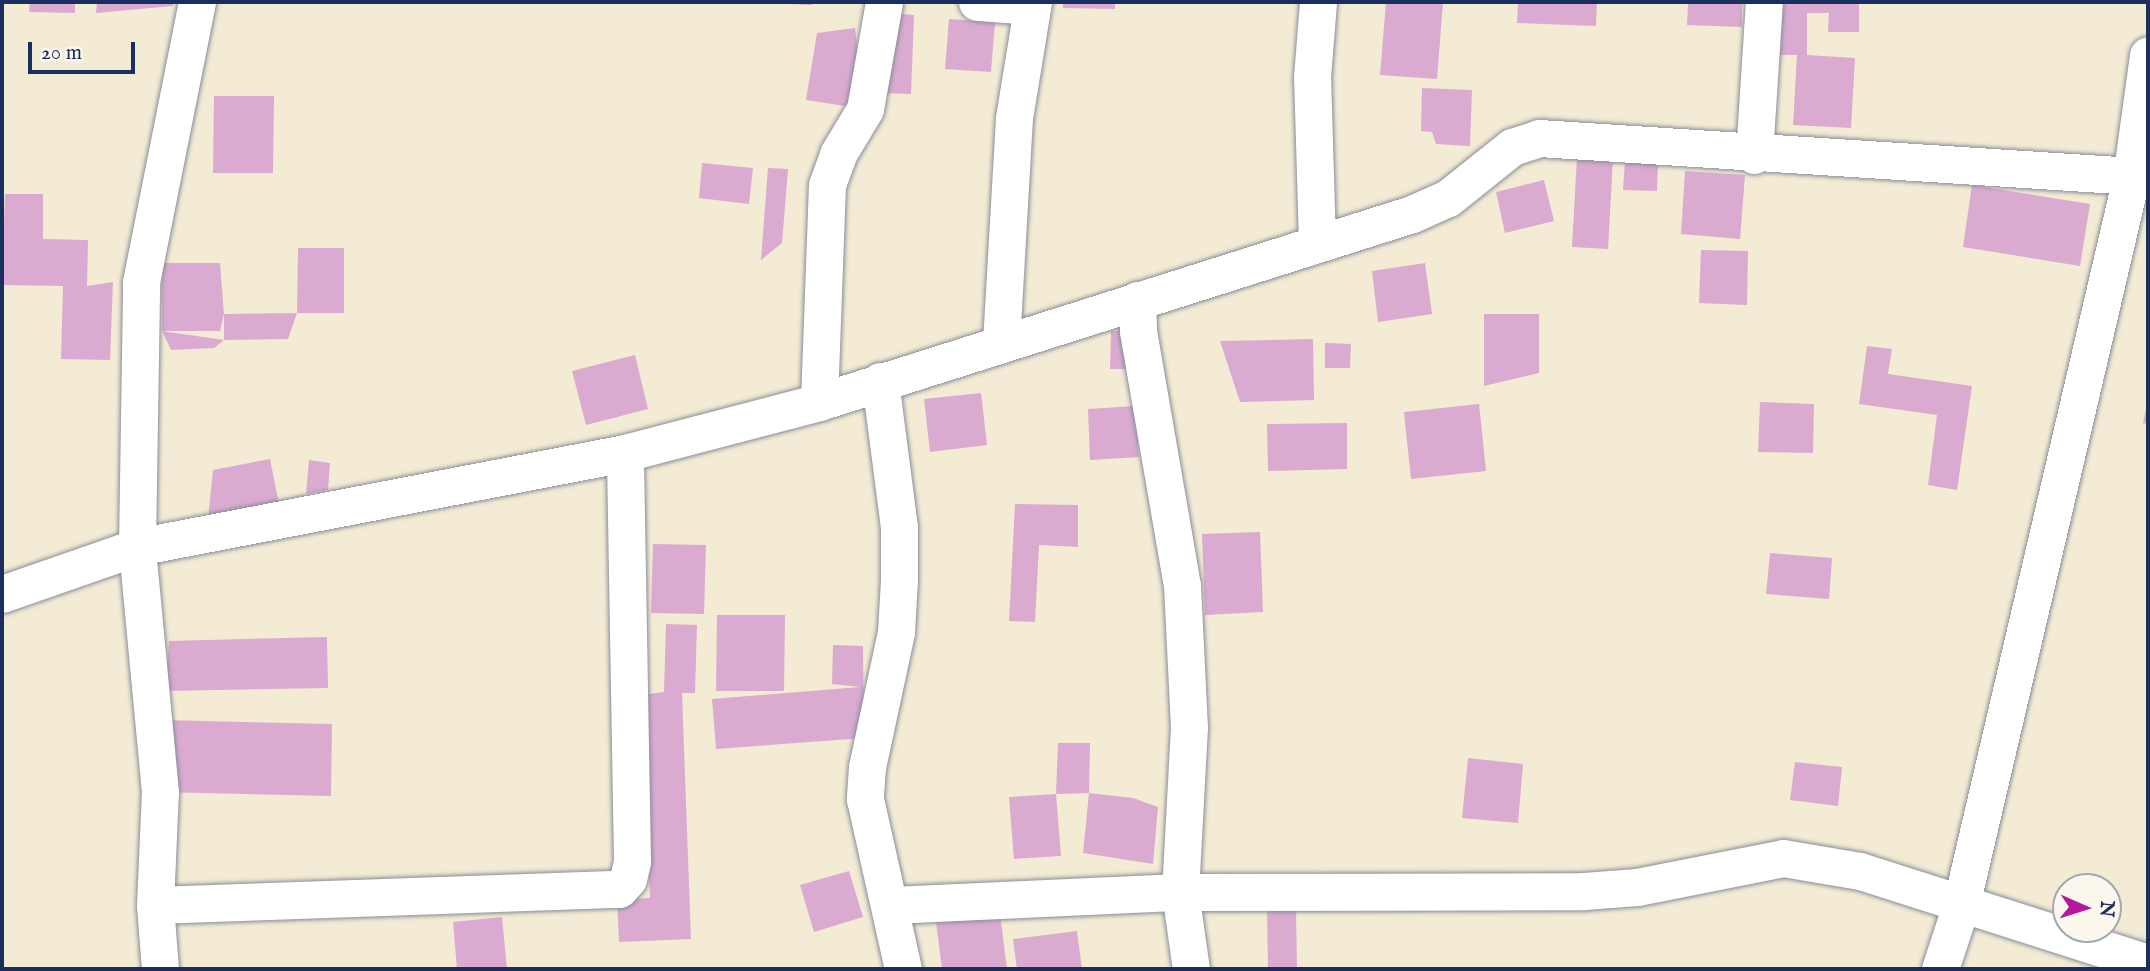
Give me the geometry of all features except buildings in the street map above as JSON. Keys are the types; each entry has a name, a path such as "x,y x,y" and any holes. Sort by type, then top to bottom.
{"street":[{"path":"160,969 155,905 160,792 138,547 141,282 197,2"},
{"path":"819,402 827,185 838,154 865,109 884,2"},
{"path":"977,2 1033,4 1014,118 1001,343"},
{"path":"1317,243 1312,77 1318,2"},
{"path":"1754,155 1764,2"},
{"path":"1940,969 1961,905 2140,178 2148,55"},
{"path":"2,594 138,547 625,453 819,402 1412,214 1448,198 1512,147 1539,138 1754,155 2140,178"},
{"path":"1138,300 1138,331 1182,585 1189,727 1180,892 1191,969"},
{"path":"880,381 899,527 900,580 896,632 867,767 865,799 891,905 903,969"},
{"path":"155,905 619,889 628,879 632,861 625,453"},
{"path":"891,905 1180,892 1584,891 1637,887 1783,858 1860,871 2148,963"}]}
